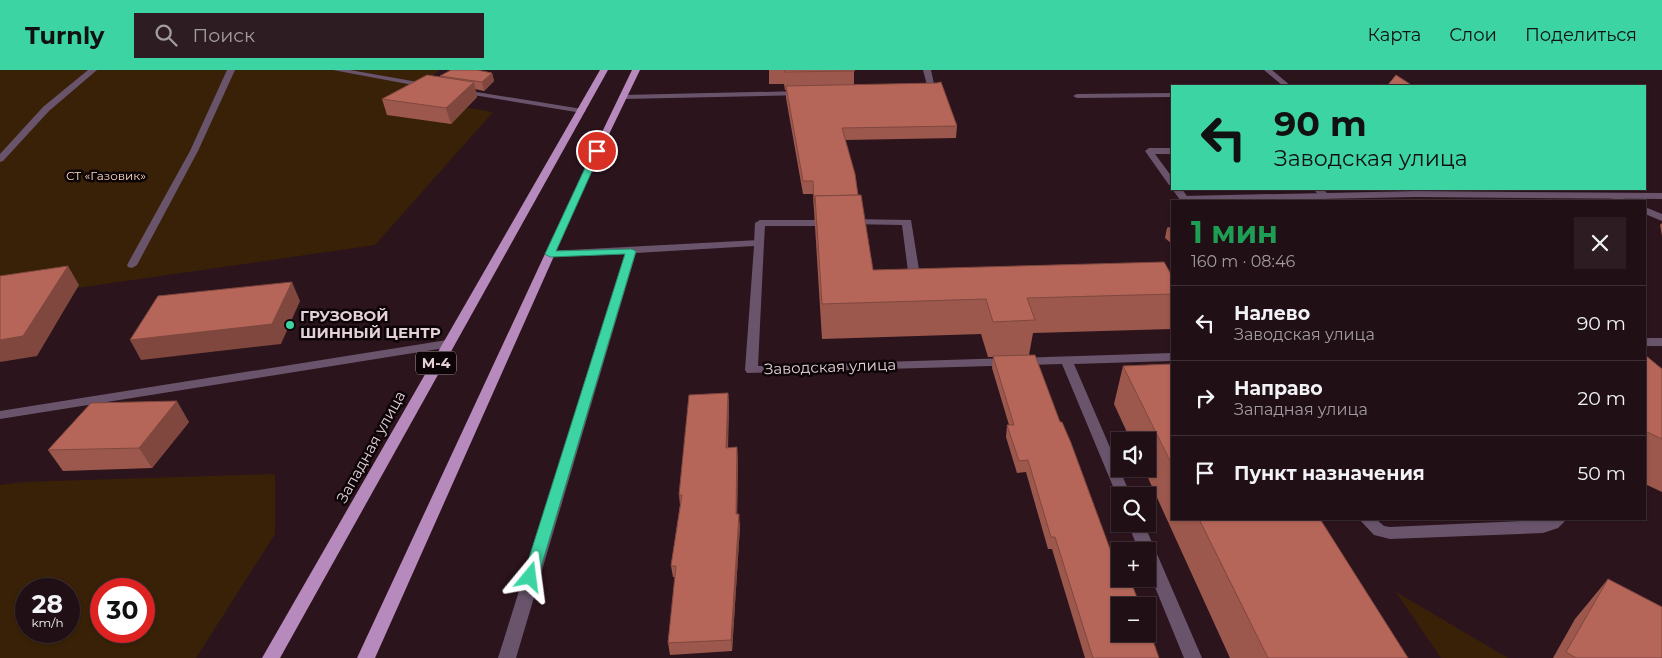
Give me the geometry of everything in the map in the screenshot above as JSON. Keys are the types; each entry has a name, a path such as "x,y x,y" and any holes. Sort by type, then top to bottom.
{"main road":[{"name":"Западная улица","path":"271,658 447,344 604,70"},
{"path":"366,658 636,70"}],"street":[{"path":"0,159 46,109 93,70"},
{"path":"132,265 194,151 231,70"},
{"path":"337,70 440,87"},
{"path":"914,91 933,91 927,70"},
{"path":"1268,70 1286,85"},
{"path":"449,89 582,111"},
{"path":"623,97 807,93"},
{"path":"1077,96 1171,95"},
{"path":"1171,151 1149,151 1171,182"},
{"path":"1178,190 1184,199 1247,199 1322,192 1413,191 1615,197 1662,196"},
{"path":"1615,197 1622,200"},
{"path":"1646,210 1662,218"},
{"path":"550,254 759,243 760,223 907,222 915,279 935,279"},
{"name":"Заводская улица","path":"759,243 750,370 1171,357"},
{"path":"508,658 535,561 631,251"},
{"path":"1646,342 1662,342"},
{"path":"0,415 447,344"},
{"path":"1066,360 1120,487"},
{"path":"1368,520 1379,531 1390,533 1543,527 1553,524 1558,520"},
{"path":"1156,572 1193,658"}],"green space":[{"name":"СТ «Газовик»","path":"0,70 439,70 410,98 493,112 375,245 0,299"},
{"path":"275,474 275,534 196,658 0,658 0,485 23,482"},
{"path":"1396,592 1508,658 1441,658"}],"building":[{"path":"451,70 477,70 492,73 482,82 440,76"},
{"path":"784,70 854,70 855,71 785,72"},
{"path":"427,75 474,82 446,108 382,99"},
{"path":"1396,75 1411,85 1388,85"},
{"path":"941,82 957,126 842,128 855,174 858,195 815,196 814,204 813,181 803,181 786,86"},
{"path":"861,195 873,270 1164,262 1171,274 1171,294 1027,298 1035,320 993,322 986,299 822,304 815,196"},
{"path":"68,266 23,336 0,340 0,276"},
{"path":"292,282 272,324 130,340 158,296"},
{"path":"1035,355 1060,422 1062,422 1071,443 1111,552 1111,587 1133,587 1137,597 1111,597 1111,642 1154,642 1159,658 1093,658 1055,537 1051,537 1028,460 1019,461 1007,425 1014,425 993,356"},
{"path":"1646,356 1662,369 1662,439 1646,431"},
{"path":"1171,364 1171,463 1123,366"},
{"path":"728,393 726,448 737,447 736,514 739,514 731,640 668,643 676,566 671,566 682,495 679,495 689,395"},
{"path":"177,401 139,448 48,450 91,403"},
{"path":"1199,520 1321,520 1408,658 1268,658"},
{"path":"1608,579 1662,607 1662,658 1576,658 1566,652"}],"place":[{"name":"ГРУЗОВОЙ ШИННЫЙ ЦЕНТР","path":"290,325"}],"route":[{"path":"530,577 631,251 550,254 597,151"}]}
